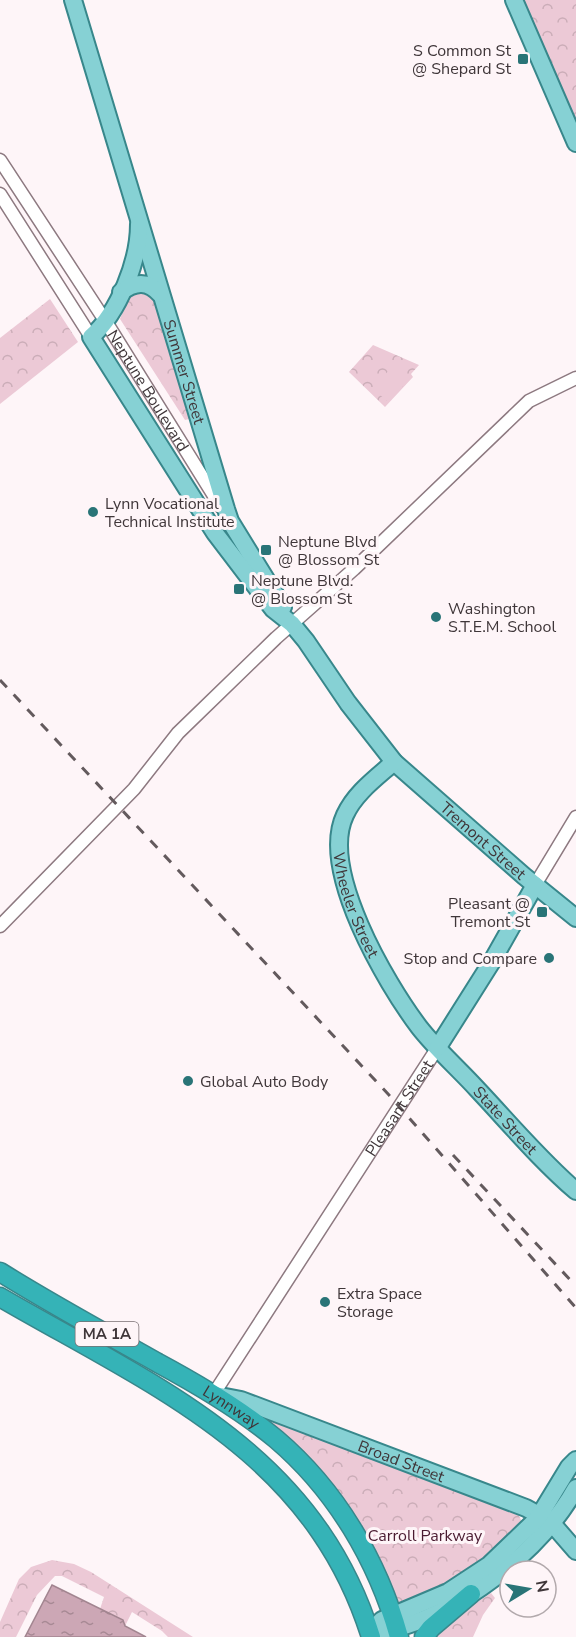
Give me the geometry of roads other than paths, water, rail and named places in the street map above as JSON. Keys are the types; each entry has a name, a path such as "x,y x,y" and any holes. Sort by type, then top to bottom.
{"highway":[{"name":"Lynnway","path":"0,1272 213,1395 277,1440 303,1465 346,1520 401,1623"},
{"name":"Lynnway","path":"0,1298 182,1402 224,1432 265,1466 306,1510 325,1537 348,1578 370,1635"},
{"path":"424,1637 471,1594"}],"main road":[{"name":"Summer Street","path":"73,0 230,521"},
{"path":"514,0 576,143"},
{"name":"Summer Street","path":"91,337 106,322 121,292 138,249 139,224"},
{"path":"121,292 143,283 154,287 160,294"},
{"name":"Neptune Boulevard","path":"91,337 215,533 273,609 292,624 306,641 348,703 394,762"},
{"name":"Neptune Boulevard","path":"230,521 282,603 292,624"},
{"name":"Tremont Street","path":"394,762 576,918"},
{"name":"Wheeler Street","path":"394,762 358,795 344,816 339,843 344,881 357,918 389,983 421,1029 438,1047"},
{"name":"Pleasant Street","path":"438,1047 491,963 535,885"},
{"name":"State Street","path":"438,1047 576,1191"},
{"name":"Broad Street","path":"213,1395 241,1400 526,1508 547,1519 576,1551"},
{"path":"547,1519 569,1467 576,1460"},
{"path":"547,1519 576,1488"},
{"name":"MA 1A","path":"401,1623 447,1607 471,1594 504,1569 547,1519"},
{"path":"401,1623 529,1538"},
{"name":"Lynnway","path":"370,1635 401,1623"}],"street":[{"name":"Neptune Boulevard","path":"0,160 106,322 230,521"},
{"name":"Neptune Boulevard","path":"0,194 91,337"},
{"path":"0,926 134,789 178,733 292,624 354,569 529,401 576,378"},
{"name":"Pleasant Street","path":"535,885 576,817"},
{"name":"Pleasant Street","path":"213,1395 438,1047"}],"water":[{"path":"52,1585 123,1620 125,1626 146,1637 25,1637"}],"railway":[{"path":"0,680 389,1095 576,1308"},
{"path":"453,1155 576,1286"}],"place":[{"name":"S Common St @ Shepard St","path":"523,59"},
{"name":"Lynn Vocational Technical Institute","path":"93,512"},
{"name":"Neptune Blvd @ Blossom St","path":"266,550"},
{"name":"Neptune Blvd. @ Blossom St","path":"239,589"},
{"name":"Washington S.T.E.M. School","path":"436,617"},
{"name":"Pleasant @ Tremont St","path":"542,912"},
{"name":"Stop and Compare","path":"549,958"},
{"name":"Global Auto Body","path":"188,1081"},
{"name":"Extra Space Storage","path":"325,1302"}],"park label":[{"name":"Carroll Parkway","path":"425,1535"}]}
